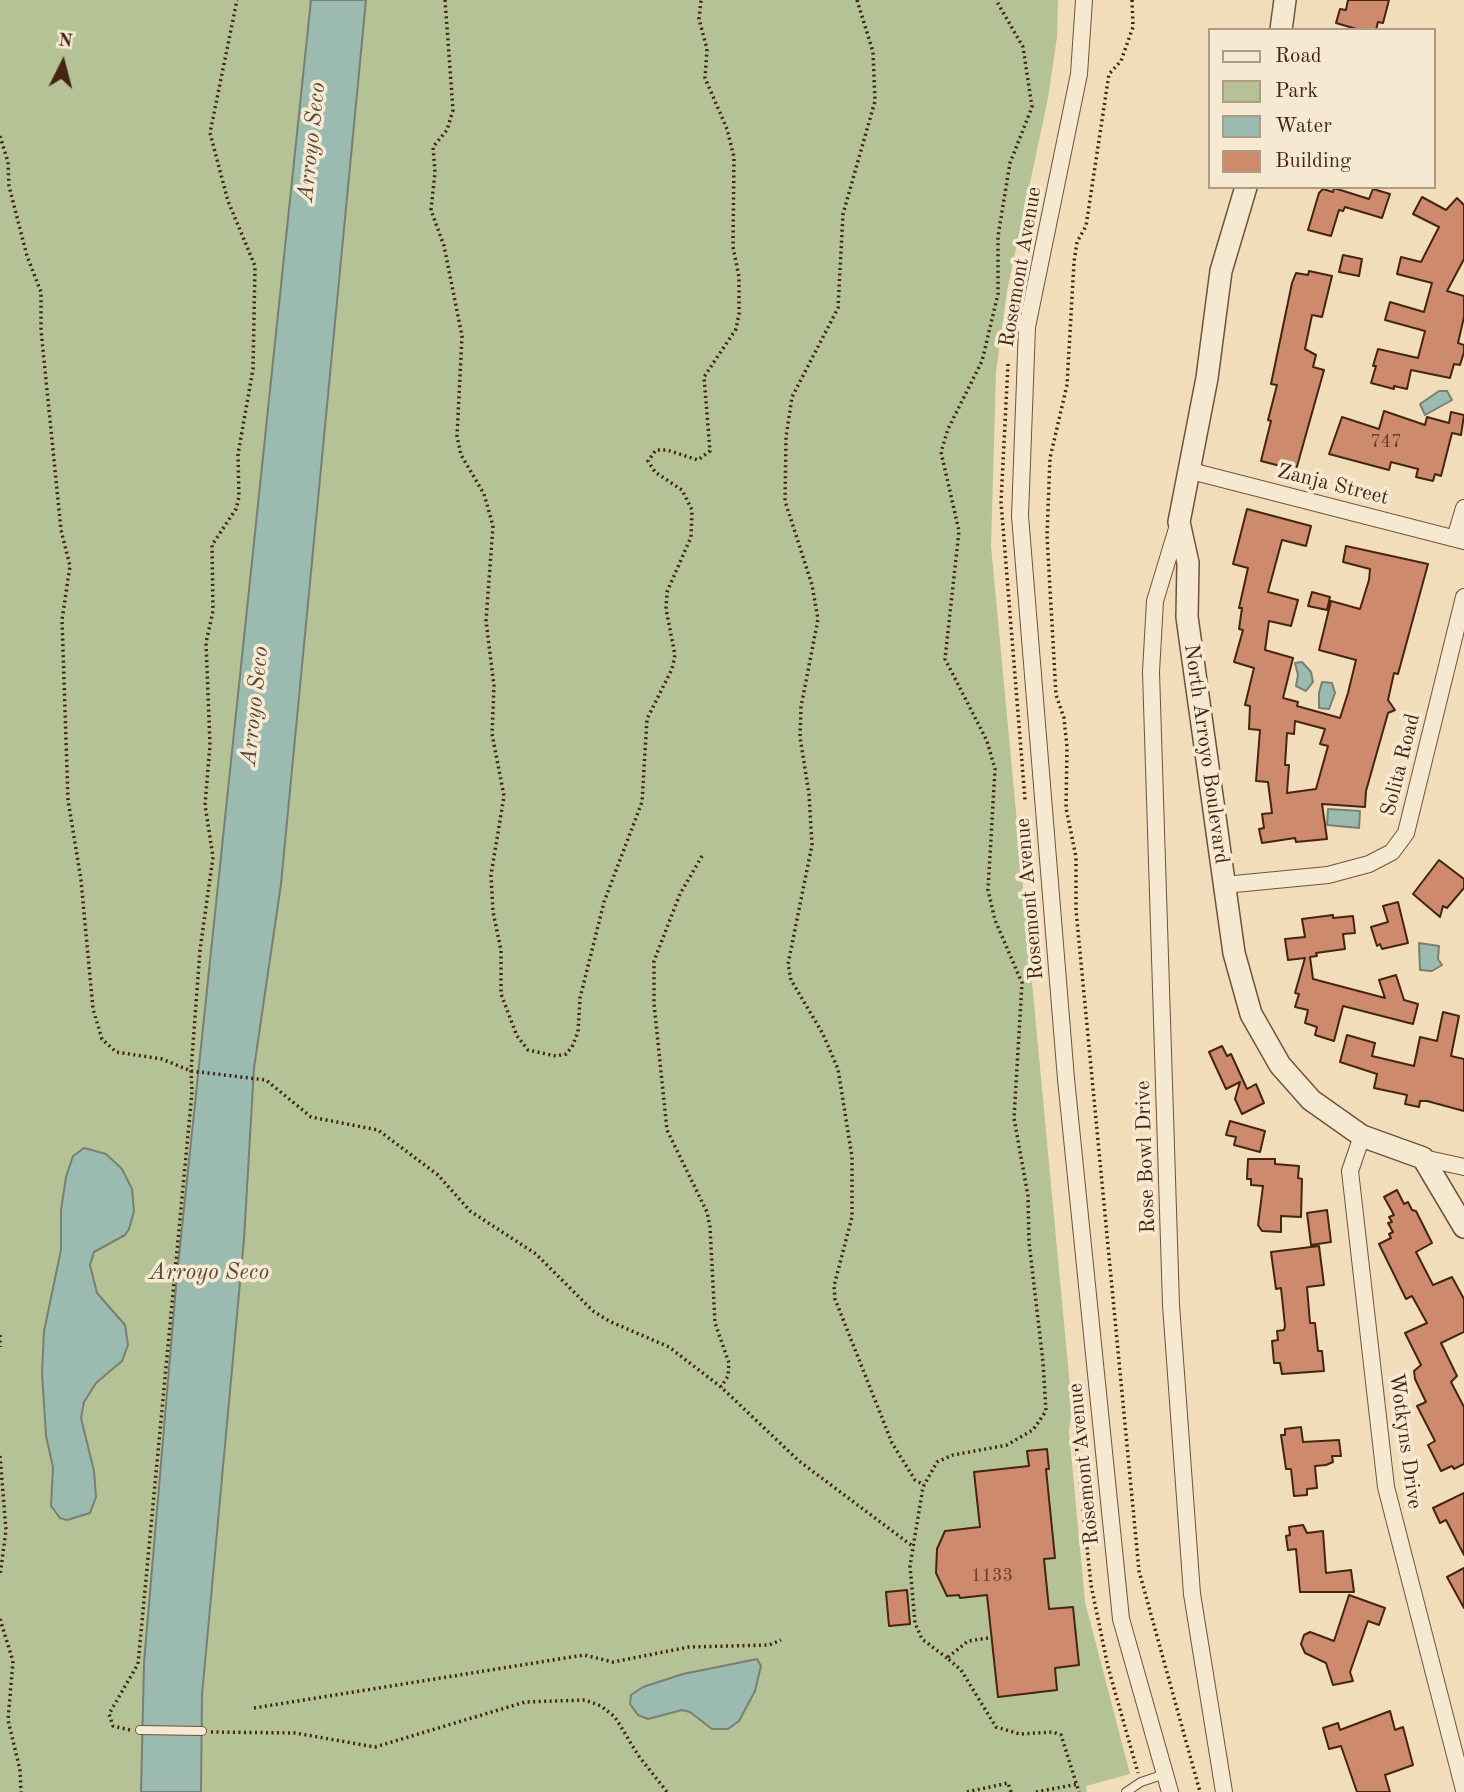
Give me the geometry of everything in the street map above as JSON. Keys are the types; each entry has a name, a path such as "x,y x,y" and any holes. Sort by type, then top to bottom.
{"street":[{"name":"Rosemont Avenue","path":"1084,0 1079,74 1027,327 1020,516 1066,1079 1121,1619 1170,1792"},
{"path":"1281,28 1286,0"},
{"name":"North Arroyo Boulevard","path":"1244,189 1222,271 1191,471 1179,522 1188,563 1186,617 1234,953 1251,1014 1280,1065 1311,1100 1362,1136 1423,1158"},
{"name":"Zanja Street","path":"1191,471 1460,539"},
{"path":"1460,539 1464,508"},
{"name":"Rose Bowl Drive","path":"1179,522 1155,601 1151,672 1171,1305 1192,1594 1224,1792"},
{"name":"Solita Road","path":"1224,885 1328,875 1369,864 1392,852 1406,833 1464,597"},
{"name":"Wotkyns Drive","path":"1362,1136 1350,1171 1386,1487 1464,1790"},
{"path":"1423,1158 1464,1167"},
{"path":"1423,1158 1464,1227"}],"lane":[{"path":"140,1730 202,1731"},
{"path":"1126,1792 1141,1782 1165,1774"}],"path":[{"path":"140,1730 117,1728 110,1723 109,1714 138,1664 192,1092 191,1071 200,950 213,857 205,805 210,745 206,643 213,611 212,545 236,509 239,497 238,454 253,369 255,265 228,201 210,133 237,0"},
{"path":"445,0 453,110 447,130 433,147 432,210 447,257 462,335 457,436 461,455 484,494 493,526 486,621 494,686 492,734 504,796 491,874 493,912 501,950 501,994 517,1035 528,1050 556,1056 566,1054 578,1032 580,998 604,902 642,802 647,719 673,669 675,655 666,609 667,592 691,537 692,510 682,490 655,472 648,461 656,450 667,450 698,460 710,451 704,377 736,329 739,314 739,277 733,247 734,157 727,129 705,78 707,48 699,19 701,0"},
{"path":"857,0 873,52 875,101 843,214 838,308 793,397 786,437 785,501 815,594 818,619 801,707 800,737 809,794 812,845 788,964 791,980 822,1034 838,1069 852,1157 852,1217 834,1286 835,1299 892,1443 915,1480 924,1485"},
{"path":"996,0 1023,47 1032,107 1010,163 998,236 998,294 982,361 948,429 942,452 959,531 945,659 984,734 995,769 988,890 995,920 1022,983 1014,1118 1028,1196 1028,1242 1044,1362 1046,1411 1033,1430 1007,1445 953,1455 937,1462 924,1485 909,1566 917,1631 961,1670 996,1727 1020,1734 1060,1734 1079,1792"},
{"path":"1132,0 1133,27 1121,61 1109,75 1086,226 1077,242 1067,385 1050,458 1047,536 1056,695 1064,718 1068,747 1066,808 1076,857 1079,936 1139,1571 1200,1792"},
{"path":"0,136 8,162 9,186 27,256 41,292 41,330 61,530 70,566 62,620 68,800 96,1025 102,1040 116,1052 162,1059 191,1071 256,1078 272,1083 299,1111 320,1121 369,1126 378,1130 438,1175 470,1210 536,1254 593,1311 608,1321 669,1348 721,1387 799,1461 912,1545"},
{"path":"702,856 680,894 657,951 654,961 654,1004 667,1130 707,1212 715,1323 729,1363 729,1376 721,1387"},
{"path":"0,1335 0,1347"},
{"path":"0,1456 6,1530 0,1576"},
{"path":"0,1619 13,1661 8,1720 20,1770 21,1792"},
{"path":"947,1658 968,1641 988,1638"},
{"path":"254,1708 584,1655 613,1662 689,1647 769,1645 781,1640"},
{"path":"202,1731 295,1733 344,1744 375,1747 525,1702 585,1700 601,1706 615,1717 638,1755 667,1792"},
{"path":"967,1792 1008,1783 1011,1792"},
{"path":"1036,1792 1078,1784"}],"green space":[{"path":"0,0 1058,0 1057,37 1048,98 1007,291 996,372 991,546 1072,1408 1069,1431 1085,1602 1130,1774 1086,1786 1087,1792 0,1792"}],"water":[{"name":"Arroyo Seco","path":"311,0 366,0 281,884 254,1068 244,1239 202,1695 201,1792 141,1792 144,1663 177,1275"},
{"path":"1439,391 1447,391 1452,400 1425,415 1420,404"},
{"path":"1302,662 1311,672 1313,682 1306,691 1296,686 1298,675 1295,663"},
{"path":"1322,682 1332,683 1335,693 1329,709 1319,708"},
{"path":"1328,809 1360,811 1359,828 1327,825"},
{"path":"1419,943 1439,946 1438,959 1442,965 1432,971 1420,970"},
{"path":"84,1148 106,1154 122,1169 132,1189 134,1211 129,1229 125,1235 94,1252 90,1265 97,1293 125,1325 128,1345 122,1361 96,1383 84,1402 81,1418 94,1471 96,1497 90,1513 67,1520 60,1518 51,1506 53,1467 46,1436 42,1373 44,1331 61,1250 61,1210 66,1177 73,1156"},
{"path":"757,1659 761,1666 755,1691 739,1721 728,1729 712,1729 690,1712 682,1710 648,1719 638,1715 630,1704 631,1695 643,1687 683,1674"}],"building":[{"path":"1348,0 1389,0 1383,23 1378,22 1376,28 1353,28 1336,23 1340,9 1346,10"},
{"path":"1323,189 1333,192 1337,189 1369,199 1373,189 1390,194 1382,218 1345,207 1343,211 1339,210 1331,236 1308,230 1319,193"},
{"path":"1422,197 1446,210 1457,198 1464,205 1464,259 1447,291 1464,296 1464,317 1458,343 1464,345 1464,352 1460,365 1454,364 1450,378 1411,370 1407,389 1394,386 1394,389 1371,383 1376,366 1373,366 1378,349 1418,358 1425,331 1385,320 1390,302 1424,312 1432,283 1397,274 1401,257 1421,262 1439,227 1413,214"},
{"path":"1343,255 1362,259 1359,276 1339,272"},
{"path":"1309,271 1332,276 1322,317 1312,315 1305,349 1316,355 1313,367 1324,370 1296,470 1261,461 1277,385 1271,384 1292,283 1296,273 1308,275"},
{"path":"1384,411 1425,425 1427,417 1449,423 1451,412 1464,415 1461,435 1452,433 1441,476 1435,474 1433,481 1416,477 1418,469 1391,462 1389,470 1329,454 1342,417 1379,429"},
{"path":"1247,509 1311,526 1306,546 1282,540 1268,592 1298,600 1291,626 1269,621 1265,650 1293,658 1283,698 1298,702 1297,706 1340,718 1356,660 1319,650 1331,601 1360,609 1370,569 1343,562 1346,546 1428,564 1398,674 1394,673 1388,700 1395,710 1388,713 1366,791 1365,807 1322,804 1327,839 1296,842 1295,838 1262,843 1259,829 1264,828 1262,814 1272,813 1268,782 1256,781 1260,730 1249,729 1250,706 1245,705 1254,668 1234,662 1243,630 1239,629 1242,608 1239,608 1248,568 1233,564","holes":["1295,721 1325,729 1320,744 1328,746 1316,789 1287,793 1287,733 1294,734"]},
{"path":"1312,592 1330,597 1327,610 1308,606"},
{"path":"1439,860 1464,879 1464,888 1447,908 1443,906 1440,917 1413,894"},
{"path":"1398,902 1408,943 1382,949 1380,944 1377,946 1371,927 1388,922 1383,906"},
{"path":"1333,915 1333,918 1353,916 1355,933 1343,934 1345,949 1316,953 1317,956 1310,957 1313,979 1385,998 1379,980 1396,975 1404,1000 1418,1004 1413,1024 1343,1006 1334,1041 1315,1035 1317,1027 1305,1023 1308,1010 1295,1007 1299,994 1295,993 1305,958 1288,960 1285,939 1305,937 1302,919"},
{"path":"1443,1012 1459,1016 1451,1056 1464,1059 1464,1111 1427,1101 1420,1101 1419,1107 1405,1104 1407,1095 1374,1088 1377,1074 1340,1062 1347,1035 1375,1043 1372,1056 1414,1066 1420,1037 1437,1041"},
{"path":"1222,1046 1227,1056 1231,1054 1247,1089 1256,1084 1264,1103 1242,1114 1235,1099 1240,1082 1226,1089 1209,1052"},
{"path":"1230,1121 1265,1131 1260,1152 1234,1145 1236,1137 1226,1135"},
{"path":"1248,1159 1275,1159 1275,1164 1299,1166 1298,1178 1302,1179 1301,1217 1281,1216 1281,1232 1262,1231 1258,1225 1263,1186 1251,1185 1251,1179 1247,1179"},
{"path":"1397,1190 1404,1204 1408,1202 1412,1210 1416,1211 1432,1243 1416,1252 1433,1285 1452,1277 1464,1299 1464,1332 1441,1343 1457,1376 1451,1382 1464,1407 1464,1464 1454,1469 1452,1466 1441,1471 1428,1445 1435,1441 1417,1406 1426,1402 1415,1379 1414,1371 1421,1365 1405,1333 1427,1323 1412,1296 1406,1299 1379,1244 1391,1238 1389,1234 1393,1232 1388,1223 1392,1222 1389,1217 1394,1215 1384,1197"},
{"path":"1327,1210 1331,1242 1311,1245 1307,1213"},
{"path":"1319,1246 1324,1285 1307,1287 1310,1323 1315,1323 1318,1351 1322,1351 1324,1371 1282,1374 1280,1363 1274,1363 1272,1341 1278,1340 1277,1331 1284,1330 1285,1326 1281,1288 1276,1289 1271,1252"},
{"path":"1301,1427 1303,1442 1339,1440 1341,1456 1332,1456 1333,1462 1315,1466 1317,1488 1307,1489 1307,1495 1294,1496 1291,1469 1286,1469 1281,1435 1285,1435 1285,1429"},
{"path":"1047,1449 1049,1469 1046,1469 1055,1558 1044,1559 1049,1609 1073,1607 1079,1665 1055,1668 1057,1690 998,1697 987,1595 960,1598 959,1595 947,1596 936,1573 937,1549 945,1531 980,1527 974,1472 1029,1466 1027,1451"},
{"path":"1464,1493 1464,1555 1446,1520 1440,1523 1433,1508"},
{"path":"1303,1525 1307,1533 1323,1531 1326,1573 1351,1570 1354,1592 1300,1592 1296,1549 1288,1550 1286,1536 1290,1535 1289,1527"},
{"path":"1464,1568 1464,1608 1447,1577"},
{"path":"907,1590 910,1624 889,1626 886,1592"},
{"path":"1349,1595 1385,1608 1379,1625 1368,1621 1350,1672 1353,1681 1333,1685 1326,1663 1305,1653 1301,1644 1304,1635 1310,1632 1334,1641"},
{"path":"1390,1711 1395,1730 1403,1727 1413,1765 1385,1775 1390,1792 1357,1792 1341,1746 1329,1749 1323,1728 1338,1723 1340,1730"}]}
